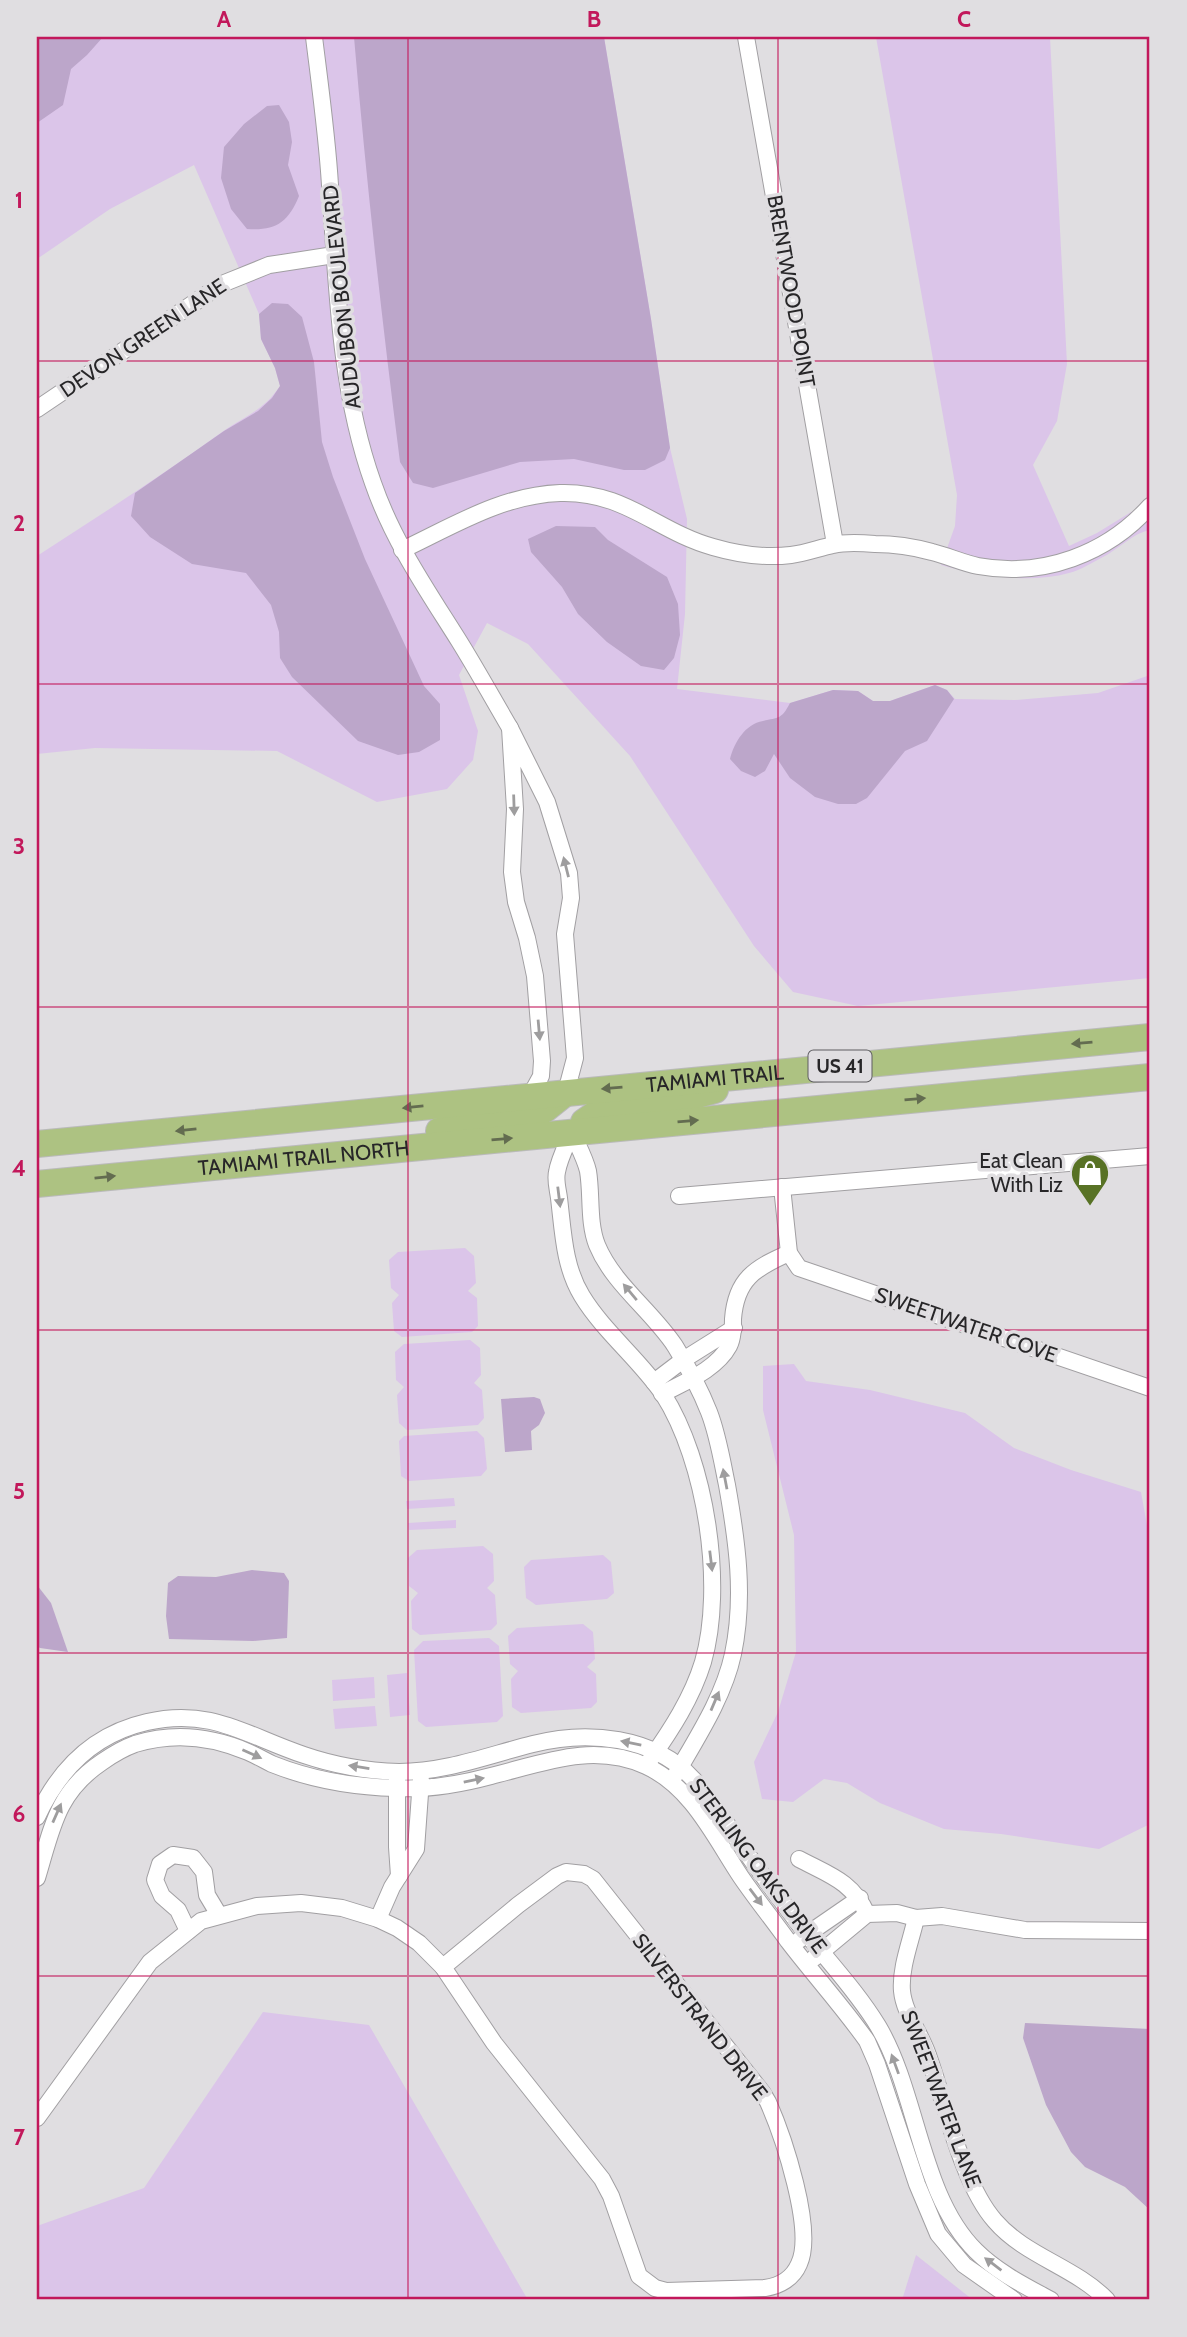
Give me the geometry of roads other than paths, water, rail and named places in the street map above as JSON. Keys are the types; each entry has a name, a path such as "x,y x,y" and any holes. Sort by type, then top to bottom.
{"main road":[{"name":"TAMIAMI TRAIL","path":"530,1096 1150,1037"},
{"path":"572,1132 594,1115 604,1111 669,1103 773,1073"},
{"name":"TAMIAMI TRAIL","path":"572,1132 1150,1077"},
{"path":"346,1154 483,1121 529,1116 544,1110 566,1092"},
{"name":"TAMIAMI TRAIL NORTH","path":"37,1144 530,1096"},
{"name":"TAMIAMI TRAIL NORTH","path":"37,1184 572,1132"},
{"path":"37,1150 79,1140"}],"street":[{"name":"AUDUBON BOULEVARD","path":"314,37 347,378 355,420 372,481 402,550 477,669 510,728 547,802 569,873 571,898 565,934 575,1058 566,1092"},
{"name":"BRENTWOOD POINT","path":"746,37 835,544"},
{"name":"DEVON GREEN LANE","path":"37,409 222,284 270,265 334,255"},
{"path":"402,550 496,505 529,496 561,493 591,495 617,502 689,539 733,552 788,555 835,544 875,544 930,551 975,565 1000,569 1027,568 1060,562 1100,547 1130,526 1150,506"},
{"name":"AUDUBON BOULEVARD","path":"510,728 515,810 512,872 516,902 535,976 541,1061 541,1076 530,1096"},
{"path":"572,1132 587,1169 597,1244 608,1265 674,1345 693,1377 710,1414 726,1483 739,1570 739,1616 732,1656 715,1705 671,1783"},
{"path":"572,1132 556,1173 570,1273 581,1296 658,1388 674,1414 693,1465 708,1533 713,1581 710,1628 702,1663 687,1700 646,1766"},
{"path":"679,1196 1150,1156"},
{"path":"658,1388 693,1377 719,1360 729,1345 734,1328 737,1294 750,1274 789,1252 782,1188"},
{"name":"SWEETWATER COVE","path":"789,1252 800,1268 1150,1388"},
{"path":"658,1388 683,1360 734,1328"},
{"name":"STERLING OAKS DRIVE","path":"37,1817 64,1770 92,1746 124,1728 168,1718 204,1719 223,1723 309,1757 367,1769 420,1788 477,1779 570,1755 597,1755 646,1766 689,1799 743,1880 867,2041 917,2184 938,2234 964,2265 1014,2300"},
{"name":"STERLING OAKS DRIVE","path":"37,1878 47,1838 59,1809 75,1784 100,1763 132,1745 180,1736 201,1737 229,1745 272,1764 342,1784 397,1780 422,1771 565,1738 609,1739 646,1746 680,1767 707,1794 750,1858 878,2026 889,2048 939,2192 948,2214 964,2238 996,2268 1051,2300"},
{"path":"378,1919 392,1887 416,1849 422,1771"},
{"path":"397,1780 399,1877"},
{"path":"188,1931 178,1910 162,1896 155,1880 160,1864 173,1855 193,1858 204,1872 207,1895 219,1915"},
{"path":"799,1859 845,1883 860,1898 867,1914"},
{"name":"SILVERSTRAND DRIVE","path":"37,2118 150,1962 201,1921 257,1906 301,1903 342,1908 378,1919 419,1943 443,1967 494,2043 602,2179 611,2196 636,2270 645,2282 666,2291 765,2288 781,2284 793,2274 800,2264 802,2253 799,2197 768,2102 593,1879 575,1872 557,1876 443,1967"},
{"path":"791,1945 860,1898"},
{"path":"807,1964 867,1914 897,1913 916,1918 943,1916 1025,1930 1150,1931"},
{"name":"SWEETWATER LANE","path":"916,1918 902,1978 903,1998 927,2052 969,2177 980,2200 995,2221 1011,2236 1078,2276 1107,2300"}],"place":[{"name":"Eat Clean With Liz","path":"1090,1207"}]}
